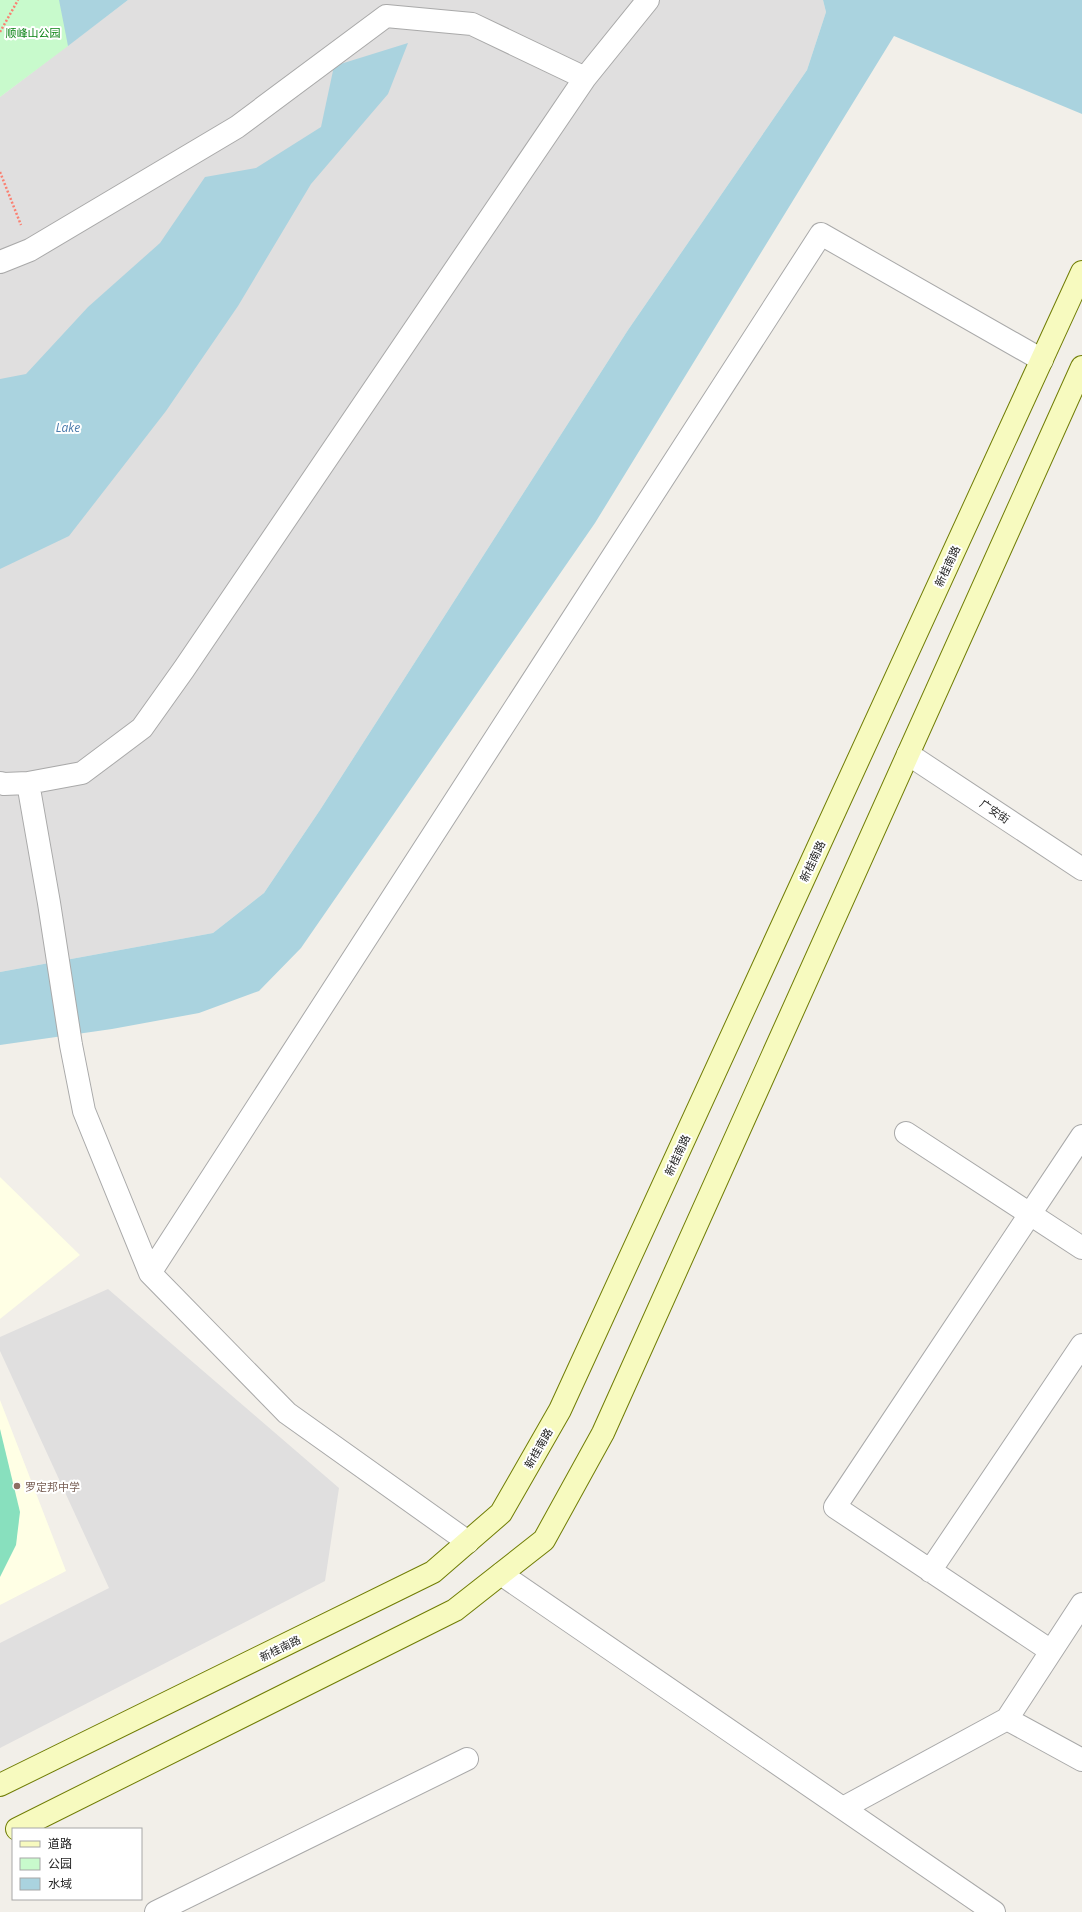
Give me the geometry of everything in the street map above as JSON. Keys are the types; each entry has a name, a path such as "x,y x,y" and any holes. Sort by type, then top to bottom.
{"main road":[{"name":"新桂南路","path":"0,1785 433,1572 501,1513 560,1410 1082,272"},
{"path":"19,1828 455,1610 544,1540 603,1433 1082,367"},
{"path":"0,1837 12,1831"}],"street":[{"path":"0,783 28,783 82,773 142,728 193,656 585,78 648,0"},
{"path":"0,262 30,250 237,127 386,16 472,24 585,78"},
{"path":"150,1273 821,234 1042,360"},
{"name":"广安街","path":"908,754 1082,869"},
{"path":"28,783 49,903 71,1045 84,1111 150,1273 287,1413 468,1542"},
{"path":"906,1133 1082,1248"},
{"path":"1051,1651 835,1507 1082,1136"},
{"path":"930,1571 1082,1345"},
{"path":"501,1574 994,1912"},
{"path":"843,1808 1007,1719 1082,1604"},
{"path":"1007,1719 1082,1760"},
{"path":"156,1912 185,1906 467,1758"}],"path":[{"path":"0,32 18,0"},
{"path":"0,172 30,250"}],"shaded area":[{"path":"128,0 823,0 826,12 807,70 628,330 320,810 264,893 213,933 0,972 0,97"},
{"path":"0,1177 80,1255 0,1319"},
{"path":"108,1289 339,1488 325,1581 0,1748 0,1643 109,1588 0,1351 0,1337"},
{"name":"罗定邦中学","path":"0,1400 66,1571 0,1605"}],"green space":[{"name":"顺峰山公园","path":"0,0 87,0 68,46 0,97"},
{"path":"0,1429 20,1512 16,1545 0,1577"}],"water":[{"path":"59,0 128,0 68,46"},
{"path":"823,0 1082,0 1082,114 894,36 595,523 301,948 259,991 199,1013 112,1029 0,1045 0,972 213,933 264,893 320,810 628,330 807,70 826,12"},
{"name":"Lake","path":"408,43 388,94 311,184 238,306 166,411 69,536 0,569 0,379 26,374 88,307 160,243 205,177 256,168 321,127 334,66"}],"place":[{"name":"罗定邦中学","path":"17,1486"}]}
